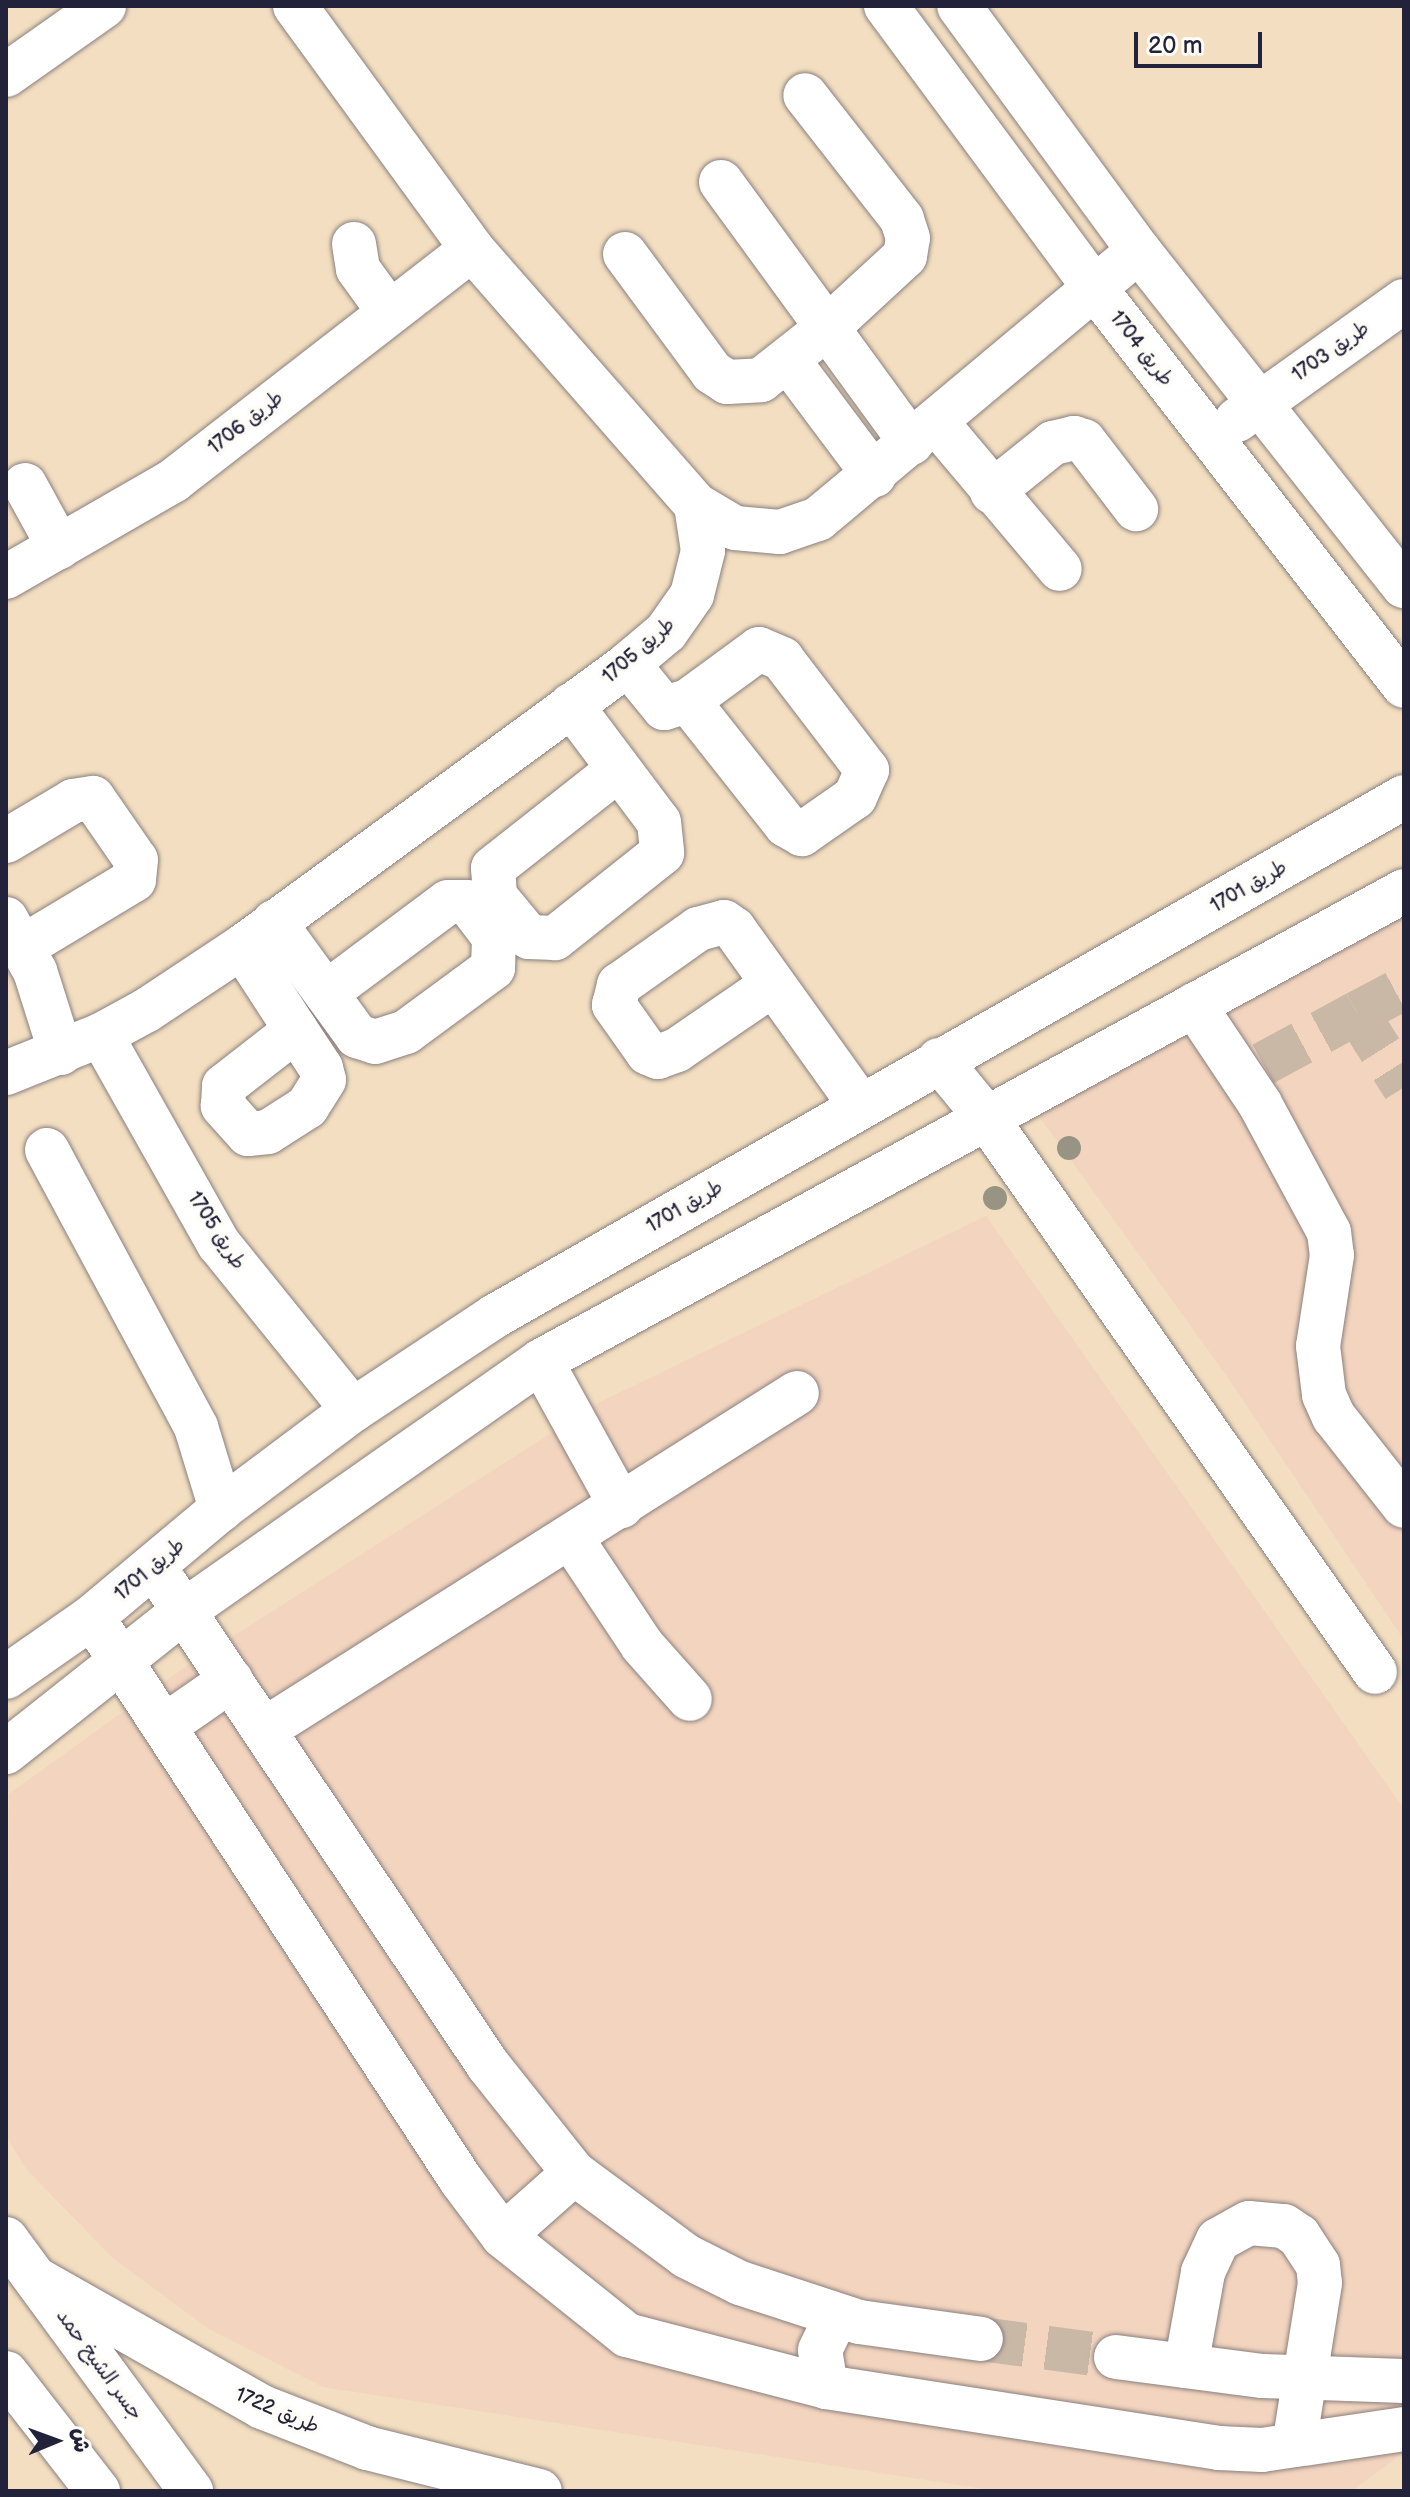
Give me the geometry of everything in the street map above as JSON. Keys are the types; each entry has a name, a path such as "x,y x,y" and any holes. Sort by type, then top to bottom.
{"street":[{"path":"6,75 104,6"},
{"path":"295,6 472,249 696,505 735,528 780,532 818,519 1139,251"},
{"name":"طريق 1704","path":"886,6 1094,287 1404,686"},
{"path":"959,6 1139,251 1404,586"},
{"path":"625,254 712,372 727,382 761,380 827,328 905,256 908,238 902,219 805,95"},
{"path":"721,182 827,328 924,432 992,492 1060,569"},
{"path":"354,244 358,269 389,312"},
{"name":"طريق 1706","path":"6,577 173,481 472,249"},
{"name":"طريق 1703","path":"1211,439 1404,301"},
{"path":"788,360 874,475"},
{"path":"992,492 1053,443 1074,438 1084,441 1136,509"},
{"path":"25,485 59,547"},
{"name":"طريق 1705","path":"6,1073 101,1035 258,935 628,664 666,632 692,595 703,551 696,505"},
{"path":"628,664 664,708 688,701"},
{"path":"571,705 619,769"},
{"name":"طريق 1701","path":"6,1677 92,1617 221,1509 353,1410 495,1316 1404,797"},
{"path":"6,841 73,801 93,798 136,860 134,880 15,932 61,1053"},
{"path":"6,1752 184,1611 541,1361 985,1116 1404,891"},
{"path":"258,935 326,993"},
{"path":"258,935 296,1030"},
{"path":"772,985 860,1105"},
{"path":"1194,1005 1253,1070 1332,1243 1318,1346 1324,1395 1334,1417 1397,1486"},
{"name":"طريق 1705","path":"101,1035 219,1244 353,1410"},
{"path":"939,1060 985,1116 1375,1672"},
{"path":"47,1150 187,1408 212,1467 221,1509"},
{"path":"541,1361 621,1506"},
{"path":"265,1729 797,1393"},
{"path":"187,1408 215,1440 270,1472"},
{"path":"571,1538 642,1645 690,1699"},
{"path":"154,1568 488,2065 574,2173 686,2256 740,2283 848,2320 981,2339"},
{"path":"92,1617 166,1725 421,2123 503,2236 627,2335 838,2389 1219,2448 1294,2445 1404,2429"},
{"path":"166,1725 231,1680"},
{"path":"503,2236 574,2173"},
{"path":"1186,2366 1209,2255 1232,2229 1267,2222 1299,2236 1318,2265 1294,2445"},
{"name":"جسر الشيخ حمد","path":"6,2239 191,2491"},
{"name":"طريق 1722","path":"36,2279 262,2407 367,2448 540,2491"},
{"path":"838,2389 820,2350 848,2320"},
{"path":"1116,2357 1305,2378 1404,2381"},
{"path":"6,2373 98,2491"}],"shaded area":[{"path":"1404,884 1404,1640 1224,1372 1033,1108"},
{"path":"986,1216 1404,1809 1404,2452 1352,2491 997,2491 323,2387 209,2329 114,2259 27,2170 6,2136 9,1794 182,1669 600,1402"}],"tunnel":[{"path":"1357,1013 1404,988"},
{"path":"1263,1064 1357,1013 1404,1087"},
{"path":"981,2339 1116,2357"}]}
